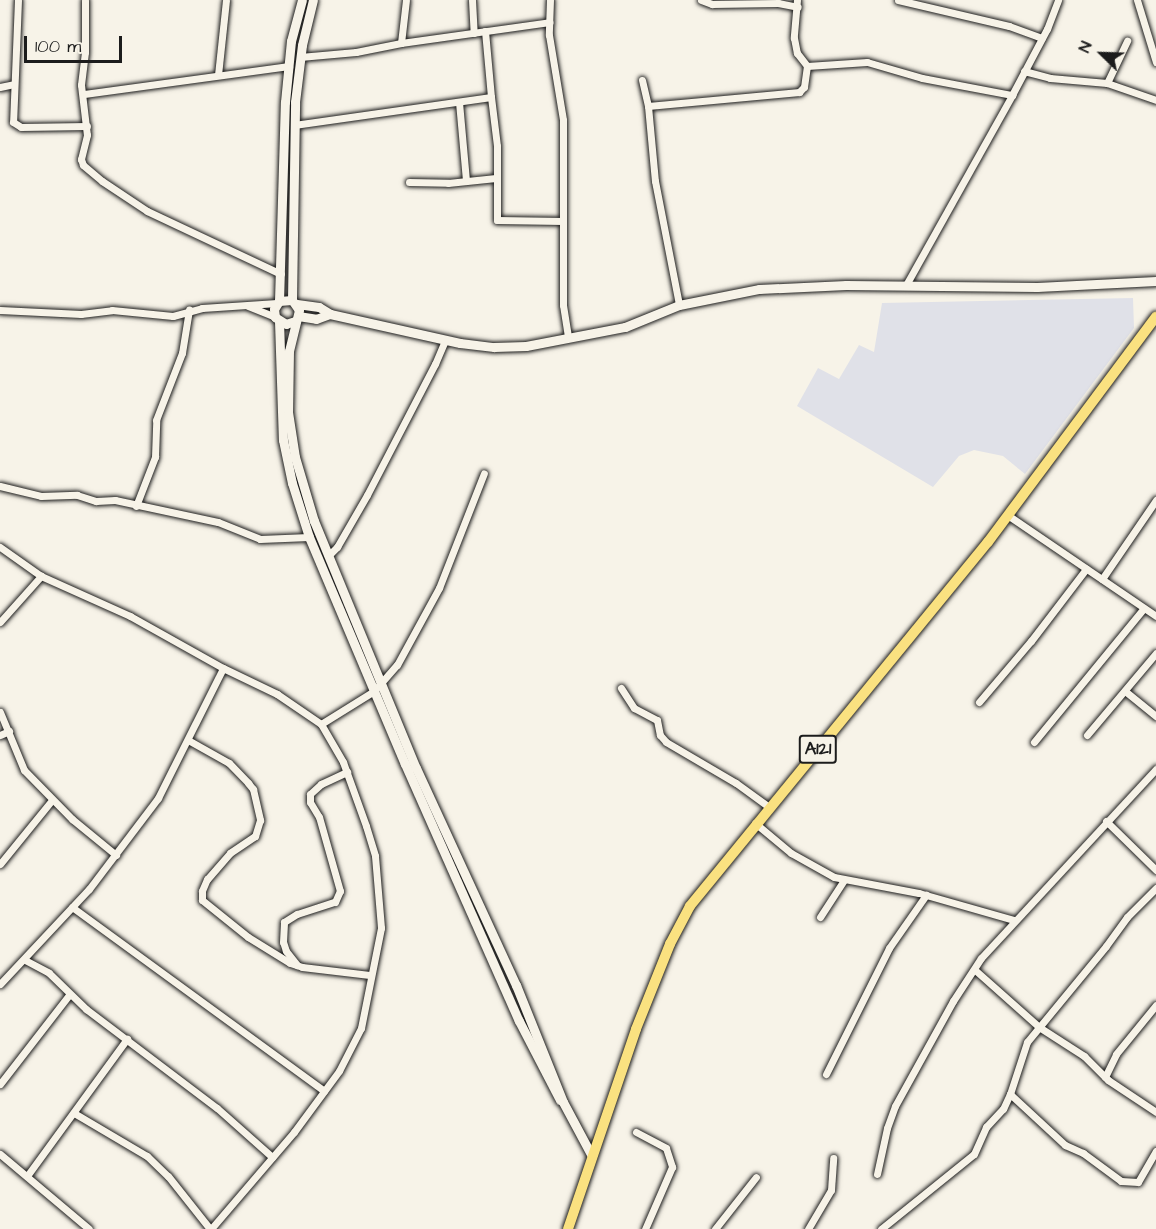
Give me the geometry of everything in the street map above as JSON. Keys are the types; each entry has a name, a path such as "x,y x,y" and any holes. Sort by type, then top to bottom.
{"main road":[{"path":"302,0 291,41 289,66 284,130 281,274 277,319 283,440 292,483 309,537 374,691 519,1021 558,1098 563,1102"},
{"path":"313,0 300,57 294,125 294,302 296,318 289,351 287,393 291,435 304,493 416,768 516,985 563,1102 592,1156"},
{"path":"278,302 294,302 319,307 330,314 476,346 526,346 548,344 568,336 625,327 679,305 783,286 1036,287 1155,282"},
{"path":"277,319 286,324 296,318 316,319 330,314"},
{"name":"A121","path":"568,1229 636,1029 676,931 690,906 755,823 885,671 1009,516 1156,317"}],"street":[{"path":"18,0 12,116 16,125 36,128 87,126"},
{"path":"85,0 86,41 81,85 87,126 81,162 102,181 147,210 281,274"},
{"path":"218,75 226,0"},
{"path":"401,43 406,0"},
{"path":"472,0 474,33"},
{"path":"550,0 549,35 563,120 563,305 568,336"},
{"path":"648,106 799,92 804,87 807,66 797,53 794,38 798,4 701,0"},
{"path":"898,0 1009,26 1042,38"},
{"path":"906,285 1012,95 1042,38 1058,0"},
{"path":"1137,0 1156,62"},
{"path":"300,57 356,52 550,21"},
{"path":"485,31 497,146 497,220 563,221"},
{"path":"1107,83 1127,41"},
{"path":"807,66 867,62 922,78 1012,95"},
{"path":"84,94 289,66"},
{"path":"1024,71 1050,78 1107,83 1156,99"},
{"path":"642,80 648,106 655,181 679,305"},
{"path":"0,87 14,84"},
{"path":"294,125 491,96"},
{"path":"459,102 466,181"},
{"path":"409,182 496,178"},
{"path":"0,310 81,314 112,310 173,316 189,310 278,302"},
{"path":"248,306 277,319"},
{"path":"136,506 155,458 156,420 182,353 189,310"},
{"path":"328,556 337,547 367,495 435,364 445,339"},
{"path":"321,724 374,691 397,665 431,603 484,473"},
{"path":"0,486 40,496 77,495 96,501 115,500 218,522 260,539 309,537"},
{"path":"1101,579 1156,501"},
{"path":"1009,516 1156,616"},
{"path":"0,547 41,576 138,621 223,668 277,694 321,724 347,772 375,856 379,885 381,928 361,1028 343,1064 324,1091 211,1229 168,1176 147,1156 74,1113"},
{"path":"979,702 1031,641 1086,569"},
{"path":"0,622 41,576"},
{"path":"1034,742 1144,608"},
{"path":"1087,735 1156,653"},
{"path":"0,984 25,960 72,907 116,855 158,798 223,668"},
{"path":"621,688 634,708 657,720 660,735 666,742 736,783 769,807"},
{"path":"1125,691 1156,716"},
{"path":"0,712 24,770 52,800 116,855"},
{"path":"0,735 9,731"},
{"path":"188,740 229,763 248,783 253,789 260,820 255,836 230,853 207,879 202,891 202,900 248,937 297,965 370,975"},
{"path":"878,1174 885,1136 895,1106 953,1001 981,958 1156,769"},
{"path":"297,965 283,942 284,922 297,914 334,902 340,891 319,817 310,802 310,794 321,784 347,772"},
{"path":"0,864 52,800"},
{"path":"1106,821 1156,870"},
{"path":"755,823 791,853 814,867 844,880 926,896 1014,920"},
{"path":"820,918 844,880"},
{"path":"884,1228 974,1154 986,1127 1003,1108 1010,1094 1024,1047 1127,917 1156,888"},
{"path":"826,1074 889,948 926,896"},
{"path":"72,907 324,1091"},
{"path":"25,960 49,973 69,995 216,1108 272,1157"},
{"path":"975,970 1039,1026 1084,1056 1105,1077 1156,1112"},
{"path":"0,1084 69,995"},
{"path":"1105,1077 1116,1054 1156,1005"},
{"path":"27,1176 127,1039"},
{"path":"1010,1094 1065,1145 1083,1153 1121,1181 1138,1182 1156,1151"},
{"path":"636,1132 666,1148 672,1167 645,1229"},
{"path":"0,1154 89,1229"},
{"path":"808,1229 831,1190 833,1158"},
{"path":"715,1229 756,1177"}],"shaded area":[{"path":"1133,298 1134,328 1025,474 1003,456 974,450 959,456 933,487 797,406 818,368 839,379 859,345 874,352 882,303"}]}
